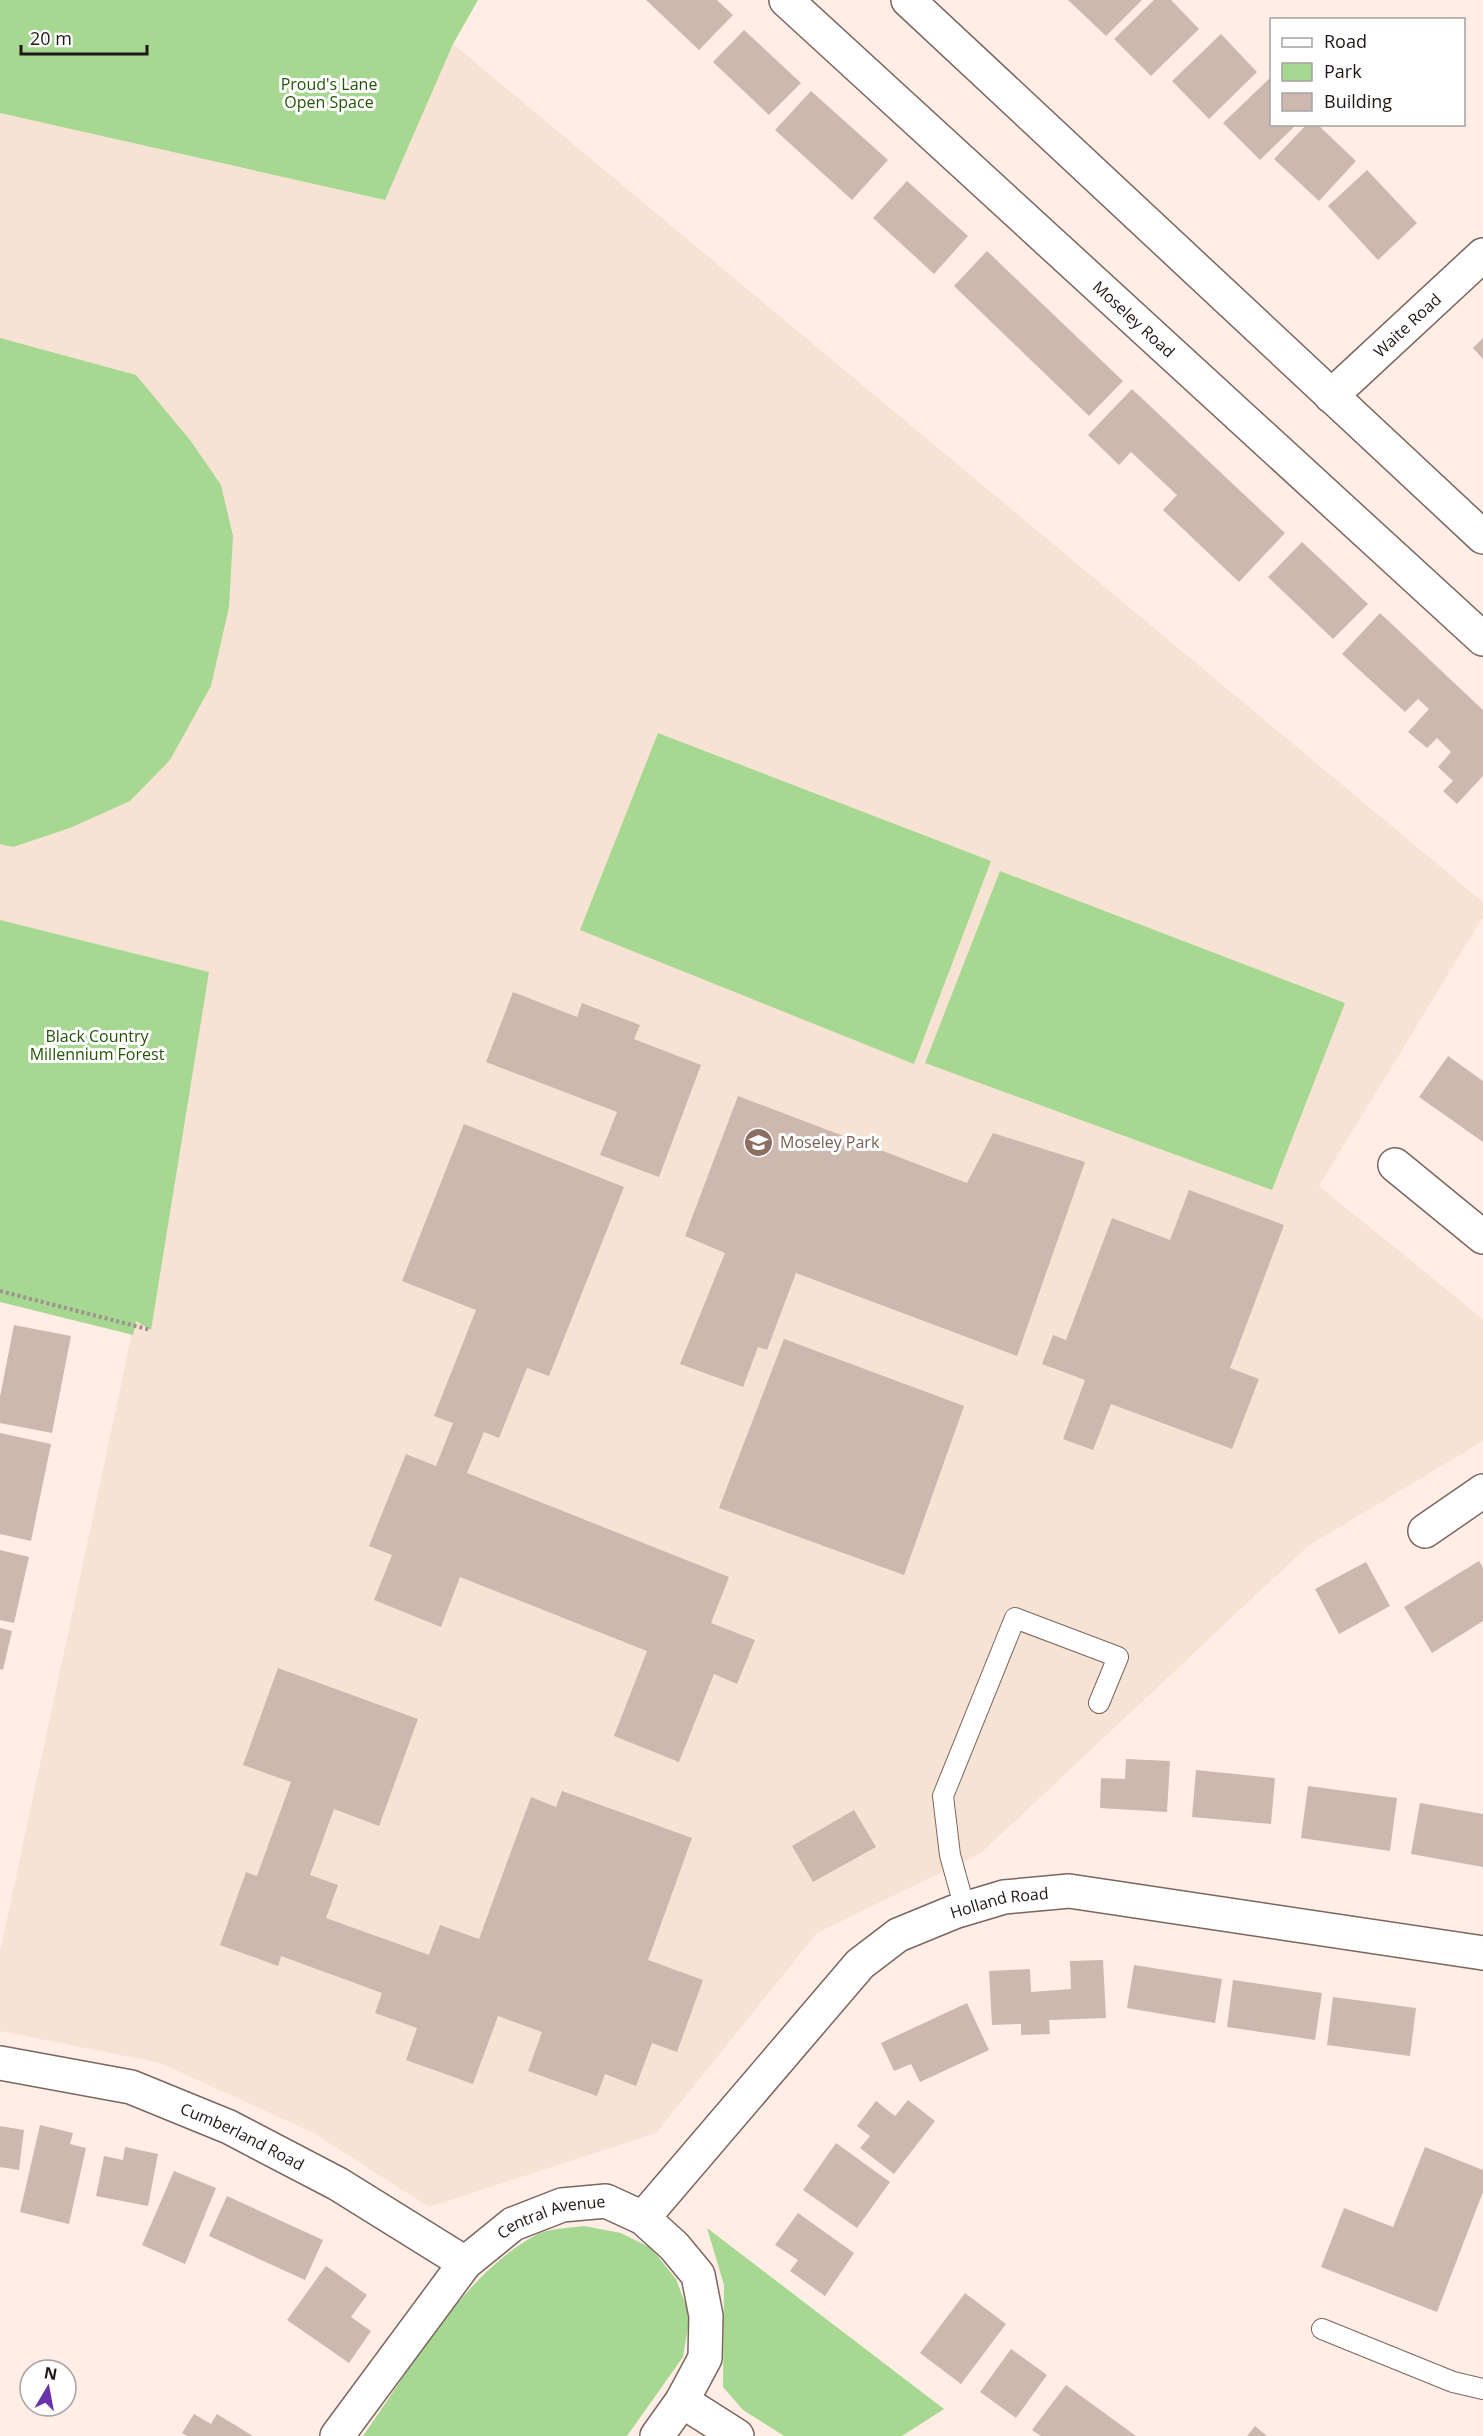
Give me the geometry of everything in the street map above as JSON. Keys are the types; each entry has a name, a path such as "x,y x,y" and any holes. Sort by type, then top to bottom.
{"street":[{"name":"Moseley Road","path":"786,0 1483,639"},
{"path":"908,0 1483,537"},
{"name":"Waite Road","path":"1330,396 1483,255"},
{"path":"1395,1165 1483,1237"},
{"path":"1425,1531 1483,1491"},
{"name":"Holland Road","path":"643,2218 860,1964 898,1935 965,1909 1004,1897 1069,1891 1483,1953"},
{"name":"Cumberland Road","path":"0,2063 131,2087 229,2127 338,2184 465,2263"},
{"name":"Central Avenue","path":"337,2436 465,2263 513,2224 562,2205 606,2201 643,2218 674,2246 698,2275 706,2316 705,2358 682,2401 657,2436"},
{"path":"682,2401 736,2436"}],"lane":[{"path":"965,1909 950,1855 944,1796 1015,1618 1118,1657 1099,1703"},
{"path":"1322,2330 1453,2382 1483,2390"}],"path":[{"path":"0,1291 151,1330"}],"shaded area":[{"name":"Moseley Park","path":"453,44 1483,902 1483,917 1319,1186 1483,1319 1483,1441 1308,1546 981,1853 817,1933 656,2133 429,2207 312,2132 160,2063 0,2031 0,1952 209,972 0,920 0,113 384,200"}],"green space":[{"name":"Proud's Lane Open Space","path":"0,0 478,0 453,44 385,200 0,113"},
{"path":"0,338 136,375 190,440 221,485 233,536 229,607 211,686 170,760 130,801 70,828 13,847 0,844"},
{"path":"658,733 991,861 914,1064 580,930"},
{"path":"1000,871 1345,1003 1272,1190 925,1063"},
{"name":"Black Country Millennium Forest","path":"0,920 209,972 151,1330 136,1321 133,1335 0,1302"},
{"path":"584,2226 621,2233 651,2248 676,2279 690,2316 683,2357 627,2436 363,2436 439,2326 484,2275 508,2253 540,2233"},
{"path":"707,2228 944,2409 902,2436 784,2436 743,2410 723,2387 724,2285"}],"building":[{"path":"646,0 717,0 733,15 699,50"},
{"path":"1068,0 1142,0 1106,36"},
{"path":"1154,0 1171,0 1199,29 1151,76 1114,39"},
{"path":"744,30 801,83 769,115 713,62"},
{"path":"1221,34 1257,72 1209,119 1172,81"},
{"path":"1270,78 1270,126 1295,126 1260,160 1223,123"},
{"path":"811,91 888,160 852,200 775,130"},
{"path":"1305,126 1319,126 1356,161 1319,201 1274,159"},
{"path":"1367,170 1417,223 1378,260 1328,206"},
{"path":"907,181 968,236 934,274 873,218"},
{"path":"987,251 1123,381 1089,416 954,286"},
{"path":"1483,338 1483,359 1473,348"},
{"path":"1132,389 1285,533 1239,582 1163,510 1177,495 1131,452 1119,465 1088,435"},
{"path":"1302,542 1368,604 1333,639 1268,577"},
{"path":"1380,613 1483,710 1483,776 1457,804 1443,791 1453,781 1438,767 1451,752 1437,738 1427,748 1408,732 1429,709 1418,699 1405,712 1342,654"},
{"path":"513,992 577,1017 582,1003 640,1025 634,1039 701,1065 659,1177 600,1155 617,1112 486,1062"},
{"path":"1448,1056 1483,1081 1483,1142 1419,1097"},
{"path":"738,1096 967,1183 993,1133 1085,1162 1017,1356 796,1273 767,1350 758,1347 743,1387 680,1364 725,1253 685,1236"},
{"path":"464,1124 624,1187 549,1376 527,1368 499,1438 484,1432 467,1473 729,1577 711,1623 755,1640 737,1684 714,1674 679,1762 614,1736 647,1651 460,1577 441,1627 374,1600 392,1555 369,1546 406,1454 436,1466 453,1423 434,1416 476,1310 402,1281"},
{"path":"1189,1190 1284,1225 1230,1368 1259,1379 1232,1449 1111,1404 1093,1450 1063,1439 1085,1380 1042,1364 1053,1335 1066,1340 1112,1218 1170,1240"},
{"path":"14,1325 71,1336 52,1433 0,1423 0,1397"},
{"path":"784,1339 964,1406 904,1575 719,1508"},
{"path":"0,1433 51,1444 31,1541 0,1534"},
{"path":"0,1550 29,1557 14,1623 0,1620"},
{"path":"1479,1561 1483,1568 1483,1621 1432,1653 1404,1607"},
{"path":"1366,1562 1390,1606 1339,1634 1315,1589"},
{"path":"0,1628 12,1631 3,1670 0,1669"},
{"path":"278,1668 418,1719 379,1826 334,1809 310,1875 338,1885 326,1918 429,1955 440,1925 479,1939 531,1797 556,1807 562,1791 692,1838 648,1960 703,1980 677,2052 652,2043 636,2086 605,2074 597,2096 528,2071 542,2032 498,2016 473,2084 406,2060 417,2028 375,2013 382,1993 281,1956 278,1966 220,1945 246,1872 257,1876 291,1782 243,1765"},
{"path":"1126,1759 1170,1761 1167,1812 1100,1808 1101,1778 1125,1779"},
{"path":"1196,1770 1275,1778 1271,1824 1192,1817"},
{"path":"1308,1786 1397,1798 1390,1851 1301,1838"},
{"path":"1420,1803 1483,1814 1483,1867 1411,1854"},
{"path":"854,1810 876,1847 813,1882 792,1846"},
{"path":"1103,1960 1106,2018 1049,2020 1050,2034 1021,2035 1021,2024 992,2025 989,1971 1030,1969 1031,1992 1071,1989 1070,1961"},
{"path":"1134,1965 1222,1979 1215,2023 1127,2008"},
{"path":"1233,1980 1322,1993 1315,2040 1227,2027"},
{"path":"1333,1997 1416,2008 1410,2056 1327,2045"},
{"path":"967,2003 989,2050 920,2082 911,2064 894,2071 881,2043"},
{"path":"908,2100 935,2121 894,2174 860,2148 870,2136 857,2126 876,2101 895,2116"},
{"path":"40,2125 73,2133 70,2144 86,2148 69,2224 20,2212"},
{"path":"0,2126 24,2130 19,2170 0,2167"},
{"path":"836,2143 890,2182 857,2228 803,2190"},
{"path":"125,2147 158,2154 148,2206 96,2196 104,2156 123,2160"},
{"path":"1425,2147 1483,2170 1483,2192 1437,2312 1321,2267 1344,2208 1393,2227"},
{"path":"174,2171 216,2188 185,2264 142,2245"},
{"path":"227,2196 323,2240 305,2280 209,2236"},
{"path":"798,2213 854,2253 825,2296 790,2271 798,2260 775,2245"},
{"path":"326,2266 367,2295 351,2317 371,2331 349,2363 287,2320"},
{"path":"965,2293 1006,2324 961,2384 920,2353"},
{"path":"1011,2349 1047,2375 1016,2418 980,2392"},
{"path":"1066,2385 1136,2436 1041,2436 1032,2430"},
{"path":"194,2414 211,2424 217,2414 253,2436 187,2436 182,2433"},
{"path":"1255,2426 1267,2436 1247,2436"}],"place":[{"name":"Moseley Park","path":"759,1142"}]}
